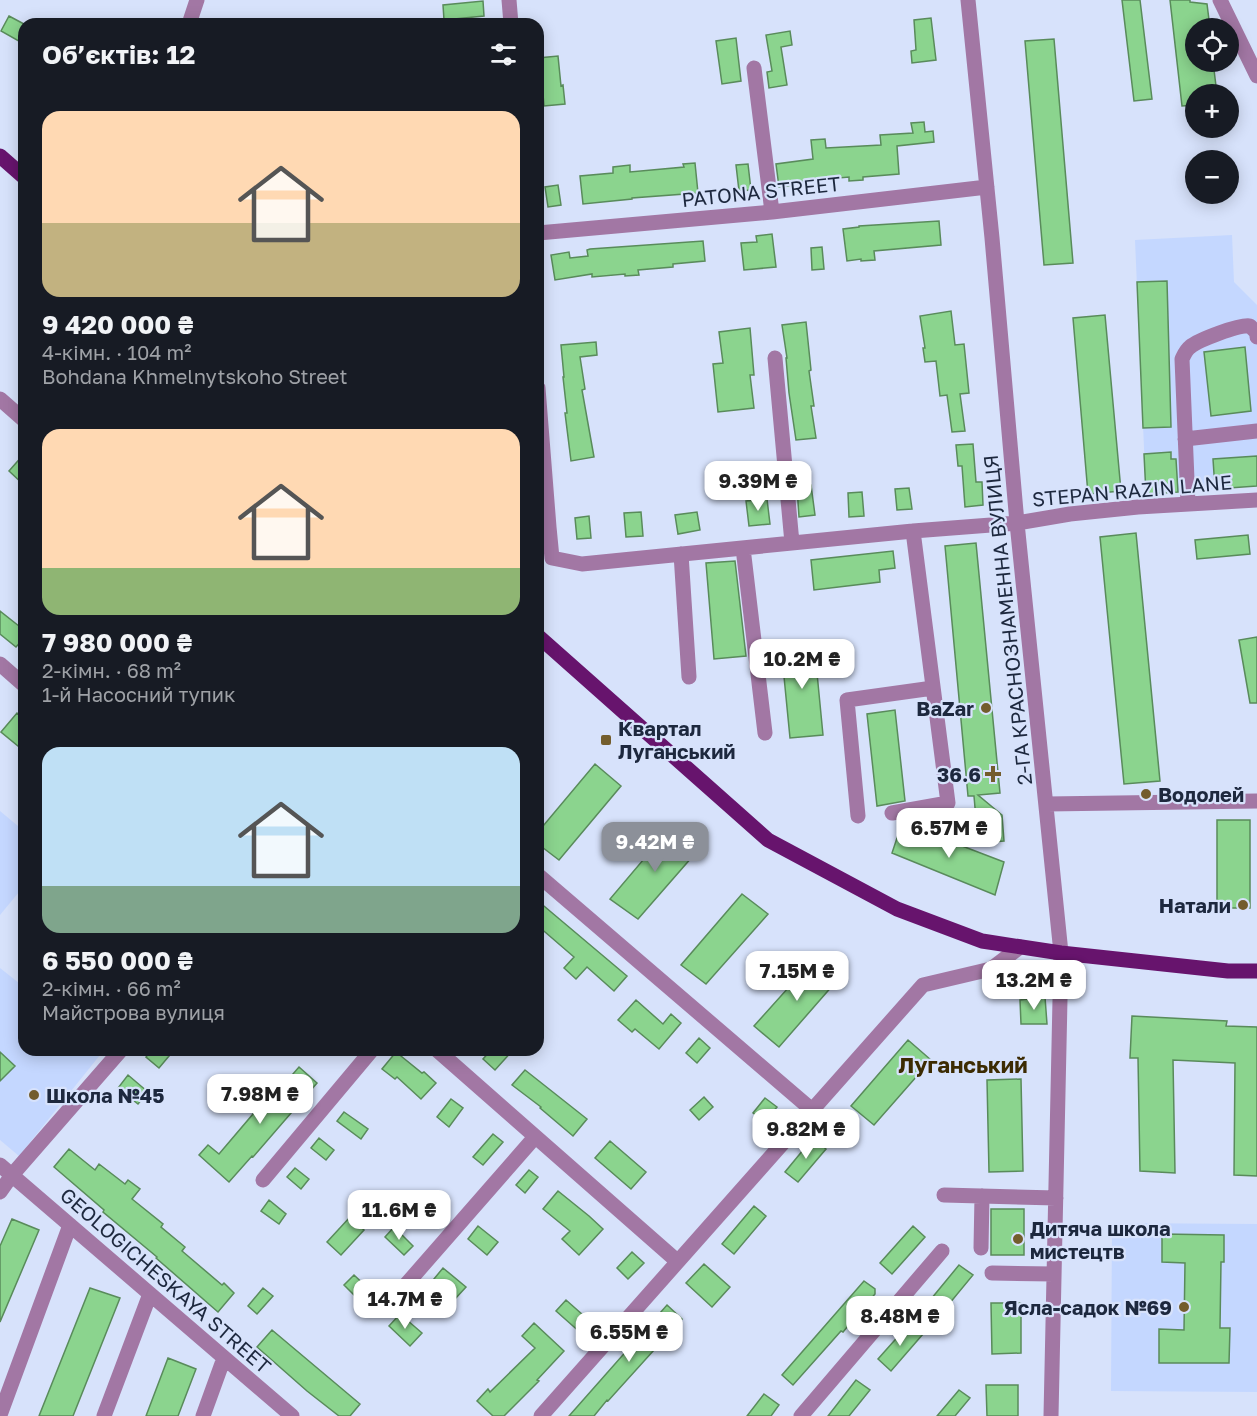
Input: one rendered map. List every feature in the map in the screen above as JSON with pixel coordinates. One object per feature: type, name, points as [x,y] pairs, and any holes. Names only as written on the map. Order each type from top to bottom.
[{"type":"main road","points":[[0,156],[18,172]]},
{"type":"main road","points":[[544,641],[768,840],[897,909],[982,941],[1061,953],[1228,971],[1257,971]]},
{"type":"street","points":[[191,18],[196,0]]},
{"type":"street","points":[[509,0],[510,18]]},
{"type":"street","name":"2-ГА КРАСНОЗНАМЕННА ВУЛИЦЯ","points":[[968,0],[1017,523],[1061,953],[1051,1416]]},
{"type":"street","points":[[1220,0],[1257,76]]},
{"type":"street","points":[[754,68],[772,212]]},
{"type":"street","name":"PATONA STREET","points":[[544,232],[772,212],[987,187]]},
{"type":"street","points":[[1188,504],[1182,359],[1189,347],[1198,341],[1240,326],[1250,326],[1257,333],[1257,337]]},
{"type":"street","points":[[775,358],[792,543]]},
{"type":"street","points":[[0,399],[18,415]]},
{"type":"street","points":[[1185,439],[1257,432]]},
{"type":"street","name":"STEPAN RAZIN LANE","points":[[544,461],[552,558],[582,564],[1017,523],[1102,510],[1257,500]]},
{"type":"street","points":[[892,813],[948,803],[913,531]]},
{"type":"street","points":[[743,548],[765,733]]},
{"type":"street","points":[[681,554],[689,677]]},
{"type":"street","points":[[0,664],[18,680]]},
{"type":"street","points":[[858,816],[847,700],[933,688]]},
{"type":"street","points":[[1047,804],[1257,801]]},
{"type":"street","points":[[544,879],[812,1110]]},
{"type":"street","points":[[541,1416],[923,985],[992,969],[1020,947]]},
{"type":"street","points":[[0,1192],[6,1170],[115,1056]]},
{"type":"street","points":[[263,1180],[367,1056]]},
{"type":"street","points":[[444,1056],[677,1261]]},
{"type":"street","points":[[396,1296],[535,1137]]},
{"type":"street","name":"GEOLOGICHESKAYA STREET","points":[[6,1170],[292,1416]]},
{"type":"street","points":[[944,1195],[1056,1198]]},
{"type":"street","points":[[981,1248],[982,1196]]},
{"type":"street","points":[[0,1415],[70,1225]]},
{"type":"street","points":[[801,1416],[942,1251]]},
{"type":"street","points":[[992,1273],[1054,1274]]},
{"type":"street","points":[[104,1416],[150,1294]]},
{"type":"street","points":[[204,1416],[224,1358]]},
{"type":"shaded area","points":[[1232,235],[1234,282],[1257,305],[1257,486],[1146,494],[1135,240]]},
{"type":"shaded area","points":[[0,811],[18,826],[18,893],[0,915]]},
{"type":"shaded area","name":"Школа №45","points":[[0,968],[18,982],[18,1056],[99,1056],[19,1156],[0,1140]]},
{"type":"shaded area","name":"Ясла-садок №69","points":[[1112,1223],[1257,1224],[1257,1392],[1111,1391]]},
{"type":"building","points":[[1122,0],[1140,0],[1152,99],[1134,101]]},
{"type":"building","points":[[1170,0],[1190,0],[1190,2],[1207,4],[1209,18],[1185,18],[1185,72],[1214,72],[1216,84],[1185,84],[1185,106],[1182,106]]},
{"type":"building","points":[[483,1],[484,16],[444,18],[443,5]]},
{"type":"building","points":[[9,16],[18,21],[18,41],[1,31]]},
{"type":"building","points":[[931,18],[936,60],[912,63],[911,51],[916,50],[914,20]]},
{"type":"building","points":[[790,31],[792,45],[781,47],[787,85],[769,88],[767,72],[772,71],[766,35]]},
{"type":"building","points":[[736,38],[741,81],[722,84],[716,41]]},
{"type":"building","points":[[1054,39],[1073,263],[1044,265],[1025,41]]},
{"type":"building","points":[[558,56],[565,104],[544,106],[544,57]]},
{"type":"building","points":[[924,122],[925,132],[933,131],[934,142],[897,146],[899,174],[863,177],[863,180],[849,181],[849,177],[794,182],[794,185],[779,187],[776,164],[813,159],[811,140],[825,139],[826,148],[881,145],[880,135],[913,133],[911,123]]},
{"type":"building","points":[[695,163],[698,193],[583,204],[580,176],[613,173],[613,167],[630,165],[630,172],[684,167],[683,164]]},
{"type":"building","points":[[748,164],[751,190],[739,191],[736,165]]},
{"type":"building","points":[[558,185],[561,205],[548,207],[545,187]]},
{"type":"building","points":[[939,221],[941,245],[874,251],[875,260],[847,261],[843,229]]},
{"type":"building","points":[[772,234],[776,267],[744,270],[741,243],[757,242],[756,236]]},
{"type":"building","points":[[703,241],[705,261],[638,270],[639,275],[592,277],[592,274],[555,280],[551,255],[569,252],[570,258],[588,256],[587,250],[590,249]]},
{"type":"building","points":[[822,247],[824,269],[812,270],[811,248]]},
{"type":"building","points":[[1167,281],[1171,427],[1143,428],[1137,282]]},
{"type":"building","points":[[951,311],[955,345],[964,344],[969,393],[960,394],[965,431],[952,432],[947,395],[940,396],[936,361],[925,362],[920,316]]},
{"type":"building","points":[[1105,315],[1121,491],[1088,494],[1073,318]]},
{"type":"building","points":[[806,322],[814,406],[811,406],[816,438],[796,440],[782,325]]},
{"type":"building","points":[[750,328],[754,375],[750,375],[754,408],[718,412],[713,364],[723,363],[719,332]]},
{"type":"building","points":[[596,342],[597,355],[580,357],[585,389],[582,390],[594,457],[571,461],[565,413],[567,413],[561,345]]},
{"type":"building","points":[[1245,347],[1251,411],[1211,416],[1204,352]]},
{"type":"building","points":[[973,444],[976,482],[982,482],[983,505],[965,507],[962,466],[958,466],[956,445]]},
{"type":"building","points":[[1171,452],[1171,459],[1176,459],[1178,492],[1146,494],[1144,454]]},
{"type":"building","points":[[1257,456],[1257,486],[1215,489],[1213,459]]},
{"type":"building","points":[[18,461],[18,479],[9,471]]},
{"type":"building","points":[[811,485],[815,515],[799,517],[797,487]]},
{"type":"building","points":[[909,488],[912,509],[897,510],[895,489]]},
{"type":"building","points":[[862,492],[864,516],[849,517],[848,493]]},
{"type":"building","points":[[767,499],[770,524],[749,526],[746,501]]},
{"type":"building","points":[[641,512],[643,536],[626,537],[624,513]]},
{"type":"building","points":[[697,512],[700,530],[678,534],[675,515]]},
{"type":"building","points":[[589,516],[591,538],[577,539],[575,518]]},
{"type":"building","points":[[1136,533],[1160,781],[1124,784],[1100,537]]},
{"type":"building","points":[[1248,535],[1250,554],[1197,559],[1195,540]]},
{"type":"building","points":[[976,543],[1000,793],[978,795],[1002,815],[1004,841],[978,843],[974,796],[968,796],[945,546]]},
{"type":"building","points":[[893,551],[895,568],[879,570],[880,582],[814,590],[811,560]]},
{"type":"building","points":[[735,561],[746,656],[714,659],[706,563]]},
{"type":"building","points":[[0,611],[18,625],[18,645],[16,647],[0,634]]},
{"type":"building","points":[[1257,637],[1257,703],[1250,703],[1239,640]]},
{"type":"building","points":[[814,642],[823,735],[790,738],[781,646]]},
{"type":"building","points":[[895,710],[905,801],[877,806],[867,714]]},
{"type":"building","points":[[17,713],[18,714],[18,746],[1,732]]},
{"type":"building","points":[[595,764],[621,786],[559,860],[544,849],[544,825]]},
{"type":"building","points":[[1217,820],[1250,820],[1250,908],[1217,908]]},
{"type":"building","points":[[902,823],[1004,862],[995,895],[892,853]]},
{"type":"building","points":[[671,827],[699,849],[638,919],[610,899]]},
{"type":"building","points":[[742,894],[768,914],[706,984],[681,965]]},
{"type":"building","points":[[544,906],[627,976],[614,991],[587,967],[576,979],[564,968],[574,957],[544,931]]},
{"type":"building","points":[[815,958],[840,977],[779,1047],[754,1026]]},
{"type":"building","points":[[1045,997],[1047,1024],[1021,1024],[1020,1000]]},
{"type":"building","points":[[636,1000],[663,1024],[671,1014],[681,1023],[659,1049],[635,1029],[632,1032],[618,1020]]},
{"type":"building","points":[[1132,1016],[1227,1021],[1226,1026],[1257,1027],[1257,1176],[1234,1175],[1235,1063],[1173,1060],[1175,1173],[1140,1171],[1138,1058],[1130,1058]]},
{"type":"building","points":[[699,1038],[710,1048],[697,1063],[686,1053]]},
{"type":"building","points":[[908,1040],[931,1060],[874,1125],[851,1106]]},
{"type":"building","points":[[0,1052],[15,1066],[0,1081]]},
{"type":"building","points":[[147,1056],[169,1056],[159,1068]]},
{"type":"building","points":[[393,1056],[401,1056],[436,1083],[421,1099],[397,1077],[395,1079],[382,1069]]},
{"type":"building","points":[[486,1056],[508,1056],[495,1070],[483,1059]]},
{"type":"building","points":[[299,1067],[317,1083],[229,1182],[199,1155],[208,1145],[219,1154],[259,1107],[250,1099],[261,1088],[272,1098]]},
{"type":"building","points":[[525,1070],[587,1119],[573,1136],[512,1085]]},
{"type":"building","points":[[128,1075],[148,1092],[138,1104],[118,1088]]},
{"type":"building","points":[[1021,1079],[1023,1171],[989,1172],[987,1080]]},
{"type":"building","points":[[704,1097],[713,1107],[699,1120],[690,1110]]},
{"type":"building","points":[[765,1098],[777,1107],[764,1122],[753,1113]]},
{"type":"building","points":[[451,1099],[463,1108],[449,1127],[437,1117]]},
{"type":"building","points":[[344,1112],[368,1129],[361,1139],[337,1121]]},
{"type":"building","points":[[493,1134],[503,1142],[483,1165],[473,1157]]},
{"type":"building","points":[[319,1138],[334,1150],[326,1160],[311,1148]]},
{"type":"building","points":[[813,1138],[826,1149],[798,1182],[785,1172]]},
{"type":"building","points":[[610,1141],[646,1172],[631,1189],[595,1158]]},
{"type":"building","points":[[69,1149],[95,1170],[99,1164],[125,1184],[128,1180],[140,1189],[132,1199],[163,1224],[161,1227],[185,1247],[182,1251],[234,1293],[218,1312],[54,1167]]},
{"type":"building","points":[[295,1168],[309,1179],[301,1189],[287,1177]]},
{"type":"building","points":[[529,1170],[538,1177],[525,1193],[516,1185]]},
{"type":"building","points":[[558,1191],[603,1229],[579,1255],[562,1239],[570,1231],[543,1209]]},
{"type":"building","points":[[269,1200],[286,1214],[279,1224],[261,1211]]},
{"type":"building","points":[[754,1206],[766,1216],[734,1254],[722,1244]]},
{"type":"building","points":[[991,1209],[1024,1209],[1024,1255],[991,1255]]},
{"type":"building","points":[[350,1217],[364,1230],[341,1255],[327,1242]]},
{"type":"building","points":[[12,1219],[39,1230],[0,1322],[0,1246]]},
{"type":"building","points":[[478,1226],[498,1242],[487,1255],[468,1239]]},
{"type":"building","points":[[913,1226],[925,1237],[892,1274],[880,1263]]},
{"type":"building","points":[[394,1227],[413,1246],[404,1255],[385,1237]]},
{"type":"building","points":[[1162,1234],[1224,1235],[1224,1262],[1221,1262],[1220,1328],[1230,1328],[1229,1363],[1159,1363],[1159,1329],[1184,1330],[1185,1263],[1162,1262]]},
{"type":"building","points":[[632,1252],[644,1263],[628,1279],[617,1268]]},
{"type":"building","points":[[704,1264],[730,1287],[712,1307],[686,1283]]},
{"type":"building","points":[[959,1265],[973,1275],[940,1315],[927,1304]]},
{"type":"building","points":[[443,1268],[466,1287],[455,1299],[450,1295],[436,1310],[420,1296]]},
{"type":"building","points":[[354,1275],[371,1291],[361,1302],[344,1285]]},
{"type":"building","points":[[864,1281],[875,1289],[875,1294],[793,1385],[782,1375]]},
{"type":"building","points":[[90,1288],[120,1298],[73,1416],[39,1416]]},
{"type":"building","points":[[263,1288],[273,1296],[257,1314],[248,1306]]},
{"type":"building","points":[[566,1300],[592,1323],[582,1334],[556,1311]]},
{"type":"building","points":[[991,1303],[1021,1303],[1021,1353],[992,1354]]},
{"type":"building","points":[[667,1305],[682,1319],[594,1416],[569,1416]]},
{"type":"building","points":[[400,1314],[422,1333],[410,1346],[389,1326]]},
{"type":"building","points":[[534,1323],[564,1351],[537,1380],[539,1381],[504,1416],[493,1416],[477,1401],[488,1389],[490,1392],[535,1348],[522,1336]]},
{"type":"building","points":[[910,1323],[923,1334],[891,1371],[878,1359]]},
{"type":"building","points":[[272,1330],[360,1404],[350,1416],[339,1416],[257,1347]]},
{"type":"building","points":[[168,1358],[196,1369],[178,1416],[146,1416]]},
{"type":"building","points":[[856,1380],[870,1390],[849,1416],[828,1416]]},
{"type":"building","points":[[986,1385],[1018,1385],[1018,1416],[987,1416]]},
{"type":"building","points":[[959,1390],[970,1398],[955,1416],[937,1416]]},
{"type":"building","points":[[764,1394],[779,1405],[771,1416],[747,1416]]},
{"type":"place","name":"BaZar","points":[[986,708]]},
{"type":"place","name":"Квартал Луганський","points":[[606,740]]},
{"type":"place","name":"36.6","points":[[993,774]]},
{"type":"place","name":"Водолей","points":[[1146,794]]},
{"type":"place","name":"Натали","points":[[1243,905]]},
{"type":"place","name":"Школа №45","points":[[34,1095]]},
{"type":"place","name":"Дитяча школа мистецтв","points":[[1018,1239]]},
{"type":"place","name":"Ясла-садок №69","points":[[1184,1307]]},
{"type":"district","name":"Луганський","points":[[963,1064]]}]
